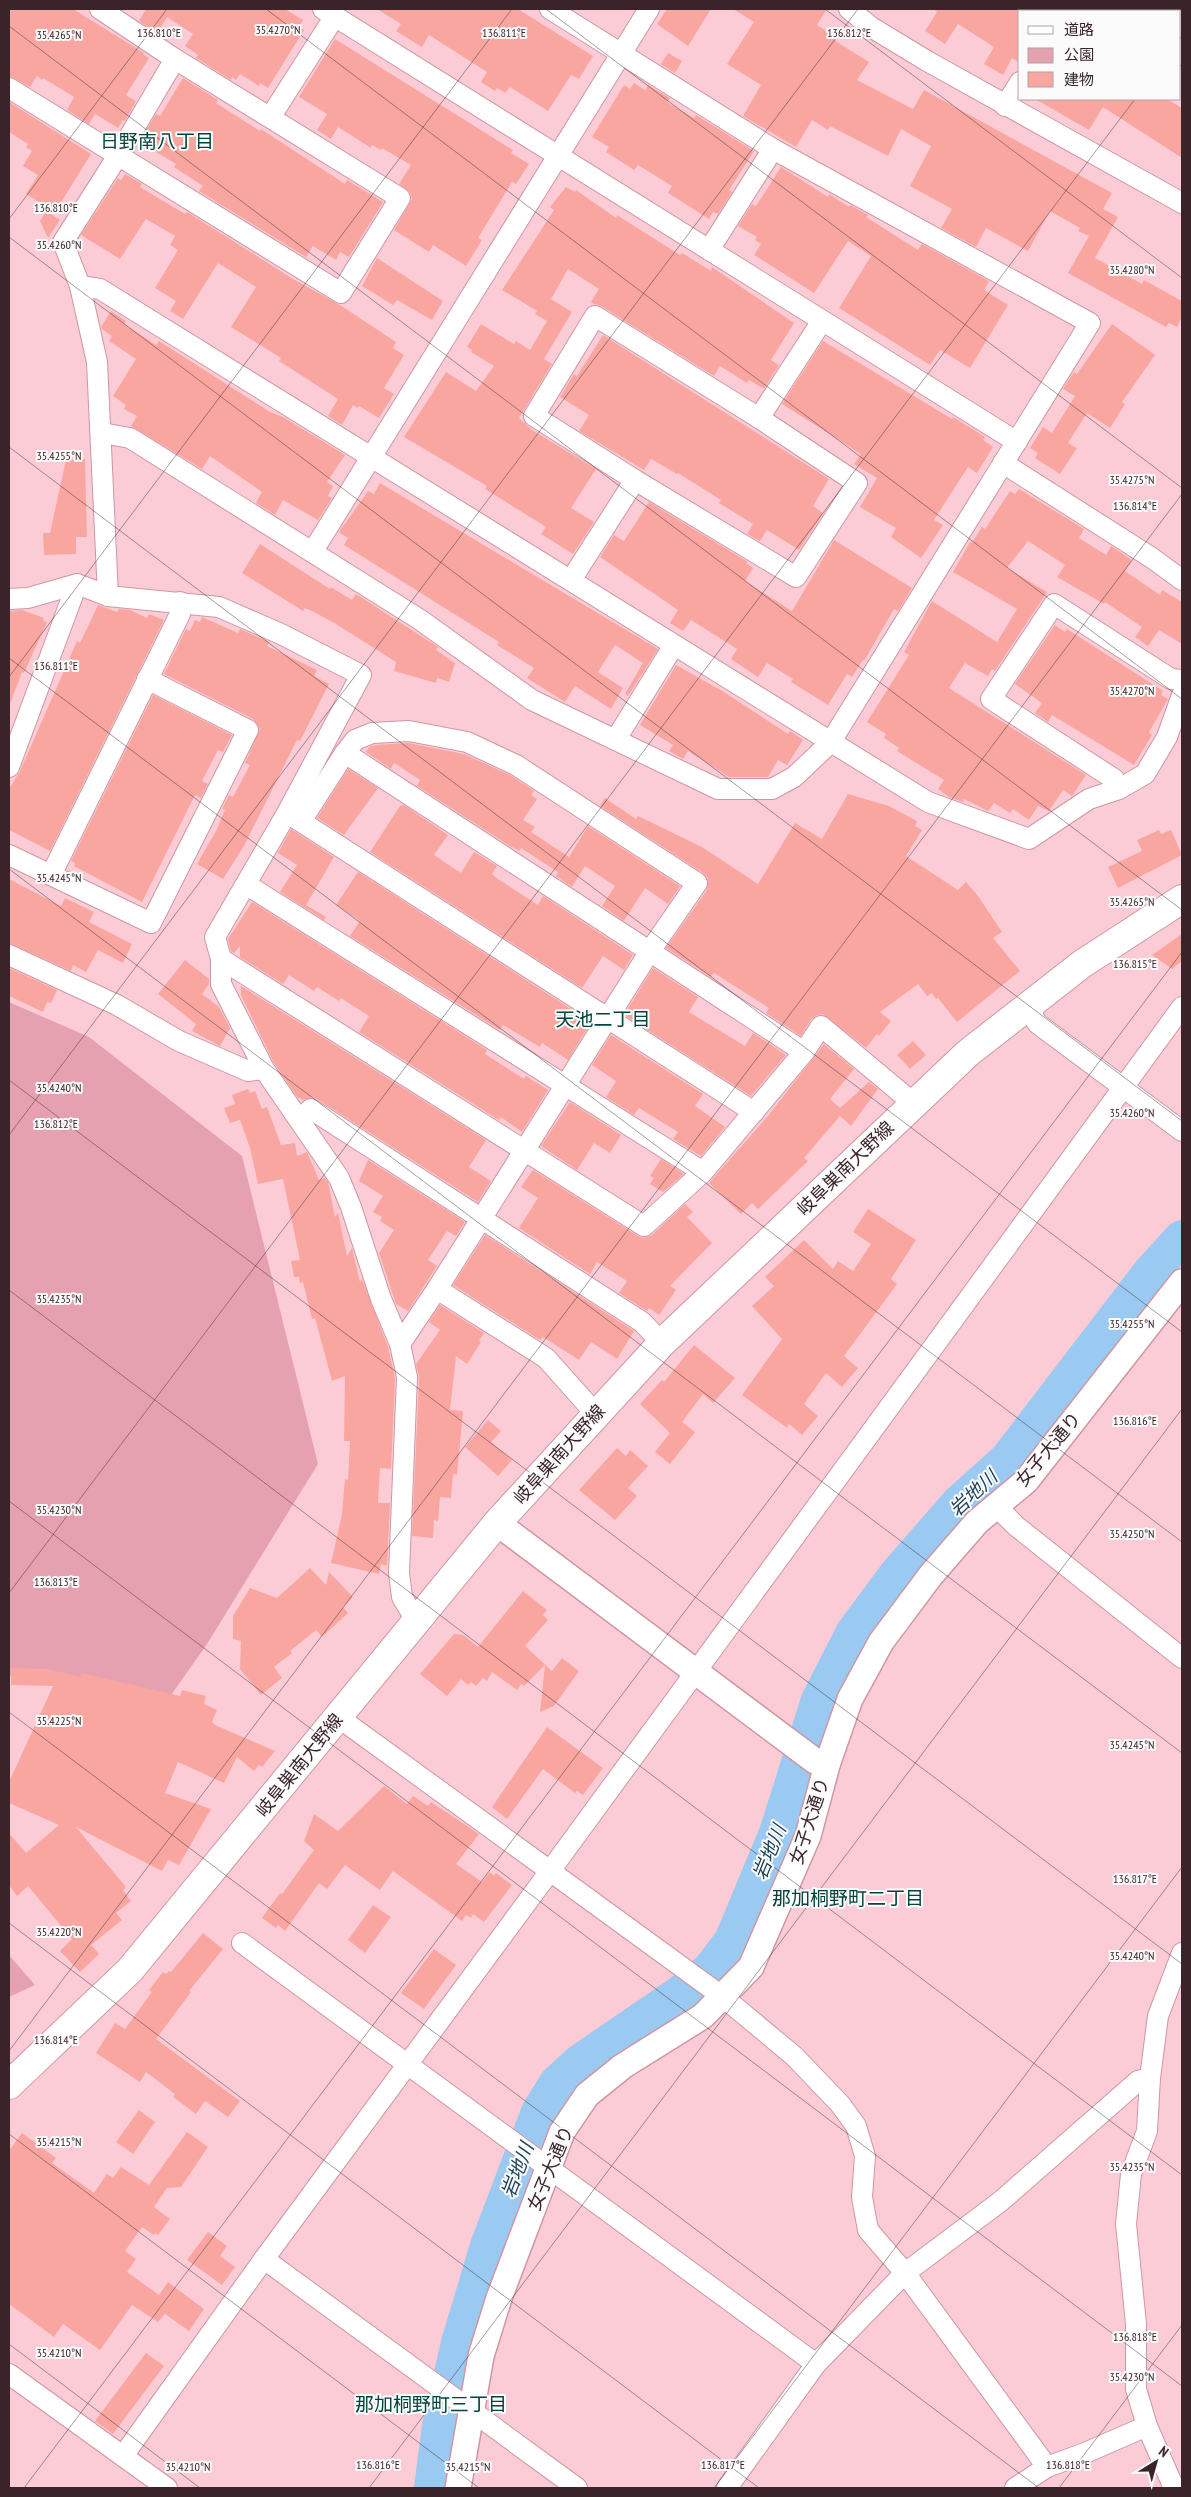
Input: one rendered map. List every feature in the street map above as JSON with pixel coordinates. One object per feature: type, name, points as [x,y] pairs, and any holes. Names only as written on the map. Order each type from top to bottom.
[{"type":"main road","name":"岐阜巣南大野線","points":[[9,2085],[130,1970],[418,1622],[497,1523],[595,1413],[662,1343],[913,1103],[1026,1006],[1082,964],[1182,899]]},
{"type":"street","points":[[9,88],[119,154],[341,293],[400,198],[271,116],[175,59],[100,9]]},
{"type":"street","points":[[102,433],[130,438],[313,551],[419,619],[532,700],[718,789],[772,789],[794,777],[830,743],[1090,323],[773,149],[550,9]]},
{"type":"street","points":[[313,551],[649,9]]},
{"type":"street","points":[[849,9],[871,26],[926,61],[1182,203]]},
{"type":"street","points":[[271,116],[329,12],[1017,442]]},
{"type":"street","points":[[108,596],[102,433],[97,362],[80,286],[63,242],[119,154],[175,59]]},
{"type":"street","points":[[1005,106],[1018,85]]},
{"type":"street","points":[[708,250],[773,149]]},
{"type":"street","points":[[80,286],[100,288],[830,743],[928,802],[1029,840],[1089,799],[1119,789],[1145,774],[1167,737],[1182,695]]},
{"type":"street","points":[[595,316],[759,418],[857,483],[796,577],[635,480],[534,416],[595,316]]},
{"type":"street","points":[[759,418],[822,320]]},
{"type":"street","points":[[1003,463],[1152,558],[1182,580]]},
{"type":"street","points":[[571,580],[635,480]]},
{"type":"street","points":[[9,767],[77,584]]},
{"type":"street","points":[[9,599],[28,598],[77,584],[108,596],[219,607],[281,634],[361,675],[294,817]]},
{"type":"street","points":[[51,875],[180,614],[180,602]]},
{"type":"street","points":[[1119,789],[1114,779],[991,699],[1054,604],[1170,679],[1182,680]]},
{"type":"street","points":[[616,739],[674,645]]},
{"type":"street","points":[[9,855],[151,923],[248,730],[147,679]]},
{"type":"street","points":[[400,1344],[482,1219],[650,951],[697,883],[516,765],[467,742],[410,731],[372,733],[355,740],[294,817],[247,885],[215,936],[221,959],[221,984],[264,1069],[339,1178],[351,1207],[381,1300],[400,1344],[407,1376],[399,1573],[402,1596],[418,1622]]},
{"type":"street","points":[[345,752],[804,1052]]},
{"type":"street","points":[[294,817],[754,1112]]},
{"type":"street","points":[[247,885],[703,1172]]},
{"type":"street","points":[[9,955],[117,1005],[196,1048],[248,1071],[264,1069]]},
{"type":"street","points":[[221,959],[644,1226],[703,1172],[804,1052],[821,1026],[913,1103]]},
{"type":"street","points":[[1026,1006],[1038,1024],[1182,1131]]},
{"type":"street","points":[[123,2456],[264,2259],[696,1673],[1182,1007]]},
{"type":"street","points":[[300,1119],[311,1110],[642,1322],[662,1343]]},
{"type":"street","name":"女子大通り","points":[[458,2488],[466,2407],[543,2164],[562,2132],[586,2095],[623,2066],[703,2016],[719,1993],[751,1967],[808,1836],[821,1763],[850,1699],[881,1642],[931,1575],[977,1522],[1026,1481],[1182,1282]]},
{"type":"street","points":[[437,1289],[546,1358],[595,1413]]},
{"type":"street","points":[[995,1505],[1016,1526],[1182,1658]]},
{"type":"street","points":[[497,1523],[696,1673],[821,1763]]},
{"type":"street","points":[[338,1717],[719,1993],[794,2056],[840,2104],[856,2126],[865,2156],[862,2197],[868,2230],[905,2273],[1047,2467]]},
{"type":"street","points":[[242,1943],[407,2066],[816,2364]]},
{"type":"street","points":[[1174,2488],[1147,2426],[1136,2389],[1136,2324],[1126,2224],[1131,2174],[1147,2131],[1150,2078],[1158,2016],[1182,1952]]},
{"type":"street","points":[[727,2488],[816,2364],[905,2273],[1001,2202],[1138,2081],[1150,2078]]},
{"type":"street","points":[[264,2259],[577,2488]]},
{"type":"street","points":[[9,2374],[167,2488]]},
{"type":"street","points":[[1014,2488],[1047,2467],[1147,2426]]},
{"type":"green space","points":[[9,1002],[89,1037],[242,1156],[318,1464],[207,1644],[169,1698],[23,1679],[9,1675]]},
{"type":"green space","points":[[9,1955],[35,1985],[9,1997]]},
{"type":"building","points":[[9,9],[73,9],[149,58],[126,95],[136,101],[125,121],[123,120],[118,128],[95,114],[89,124],[67,110],[74,97],[43,78],[42,80],[37,76],[30,87],[9,76]]},
{"type":"building","points":[[146,9],[285,9],[303,20],[299,27],[304,30],[268,88],[260,83],[259,86],[240,74],[236,80],[232,77],[231,80],[196,58],[198,55],[185,46],[193,34],[167,17],[157,33],[139,21]]},
{"type":"building","points":[[377,9],[518,9],[593,56],[579,79],[571,75],[548,111],[510,87],[505,93],[497,88],[495,91],[481,82],[487,72],[429,35],[422,47],[396,31],[401,24]]},
{"type":"building","points":[[667,9],[711,9],[688,46],[657,24]]},
{"type":"building","points":[[733,9],[827,9],[817,25],[832,34],[830,36],[840,44],[869,62],[857,80],[913,109],[924,90],[1112,193],[1103,209],[1118,217],[1095,258],[1142,284],[1144,280],[1182,301],[1182,317],[1177,327],[1169,323],[1166,327],[1068,273],[1089,236],[1078,231],[1080,228],[1050,211],[1028,251],[986,228],[976,247],[941,228],[952,209],[910,186],[931,146],[901,129],[888,156],[830,126],[828,130],[812,120],[796,147],[743,116],[761,85],[727,64],[754,22]]},
{"type":"building","points":[[933,9],[1020,9],[1018,10],[1018,62],[1012,58],[1003,75],[984,64],[994,47],[958,24],[945,44],[925,31],[937,12]]},
{"type":"building","points":[[335,39],[513,150],[511,153],[529,164],[516,184],[512,182],[478,238],[482,240],[466,266],[433,245],[429,252],[394,230],[412,199],[410,192],[399,184],[411,165],[382,148],[381,150],[372,145],[371,148],[338,127],[331,139],[317,130],[327,114],[299,97]]},
{"type":"building","points":[[668,53],[682,61],[675,73],[661,64]]},
{"type":"building","points":[[183,78],[218,100],[216,103],[260,131],[261,129],[345,184],[347,180],[383,202],[349,257],[340,252],[336,260],[313,246],[306,257],[199,191],[203,186],[174,167],[176,164],[151,149],[156,142],[144,134],[156,114],[160,116]]},
{"type":"building","points":[[634,83],[645,90],[648,85],[670,98],[667,102],[694,118],[696,115],[754,151],[729,190],[732,192],[718,214],[713,212],[709,219],[668,193],[672,186],[638,165],[634,170],[606,152],[609,147],[592,137],[624,85],[630,89]]},
{"type":"building","points":[[1037,100],[1169,100],[1182,108],[1182,158],[1103,107],[1089,130]]},
{"type":"building","points":[[9,102],[91,154],[55,212],[26,194],[38,175],[23,166],[32,151],[26,147],[28,144],[9,132]]},
{"type":"building","points":[[781,167],[828,197],[829,194],[849,207],[850,205],[868,215],[866,217],[918,250],[922,244],[989,281],[984,290],[1008,305],[970,368],[940,350],[930,365],[839,308],[871,256],[848,241],[814,293],[754,255],[761,244],[755,240],[757,237],[738,226],[752,204],[756,206]]},
{"type":"building","points":[[125,174],[142,184],[140,187],[185,214],[187,212],[293,279],[340,305],[396,342],[393,348],[404,355],[384,388],[394,394],[379,418],[359,406],[357,408],[353,405],[342,425],[328,416],[338,399],[279,361],[281,358],[231,327],[256,287],[218,263],[183,319],[170,311],[176,301],[155,288],[178,250],[170,245],[175,236],[146,219],[120,259],[81,235],[118,178],[121,180]]},
{"type":"building","points":[[566,187],[575,192],[576,190],[616,218],[617,215],[680,255],[682,253],[711,271],[712,267],[794,323],[771,360],[779,365],[764,389],[749,380],[747,383],[720,366],[714,376],[601,306],[594,304],[591,302],[599,289],[568,269],[551,299],[572,312],[544,359],[552,364],[519,418],[532,430],[596,469],[571,508],[594,522],[573,554],[541,534],[546,527],[485,489],[487,486],[404,437],[446,372],[476,391],[494,366],[471,352],[472,350],[467,347],[481,324],[514,344],[516,341],[530,350],[547,321],[535,314],[537,311],[502,290],[554,210],[550,207]]},
{"type":"building","points":[[46,211],[60,220],[48,238],[40,221]]},
{"type":"building","points":[[377,258],[443,301],[432,320],[397,300],[393,305],[362,286]]},
{"type":"building","points":[[111,311],[126,321],[124,324],[156,345],[159,341],[270,412],[283,417],[345,455],[327,482],[333,486],[328,496],[332,498],[318,520],[283,500],[275,515],[256,503],[262,492],[210,456],[202,469],[131,426],[137,416],[124,409],[126,405],[113,396],[136,359],[109,341],[112,336],[102,329],[101,327]]},
{"type":"building","points":[[1112,324],[1155,355],[1122,402],[1125,404],[1110,428],[1087,413],[1068,443],[1077,448],[1060,474],[1035,458],[1038,453],[1030,448],[1043,427],[1052,433],[1075,396],[1063,389],[1074,372],[1077,374]]},
{"type":"building","points":[[603,335],[829,479],[813,506],[823,513],[799,550],[767,530],[760,541],[747,534],[753,524],[719,503],[721,500],[678,473],[651,459],[644,470],[579,431],[589,415],[560,397],[574,374],[577,376]]},
{"type":"building","points":[[823,341],[952,419],[953,417],[985,437],[983,440],[993,447],[977,473],[968,467],[934,520],[943,525],[921,558],[891,537],[896,528],[860,507],[877,478],[854,464],[861,454],[782,404]]},
{"type":"building","points":[[85,459],[87,537],[76,537],[76,554],[44,555],[43,533],[50,533],[66,460]]},
{"type":"building","points":[[380,483],[658,649],[628,696],[625,694],[643,663],[615,645],[598,672],[623,688],[611,709],[575,686],[565,702],[527,678],[534,668],[497,645],[499,642],[344,545],[348,538],[339,532],[368,491],[374,494]]},
{"type":"building","points":[[1019,489],[1084,529],[1079,538],[1106,555],[1111,546],[1132,560],[1125,571],[1160,595],[1162,590],[1182,602],[1182,644],[1159,630],[1148,646],[1135,637],[1142,627],[1105,602],[1104,604],[1057,577],[1065,565],[1028,541],[1007,568],[1047,592],[995,671],[992,669],[988,676],[965,663],[949,688],[1086,775],[1072,796],[1063,790],[1049,811],[1038,806],[1029,820],[1013,809],[1010,813],[994,803],[988,811],[964,799],[963,802],[949,797],[938,789],[944,780],[897,751],[899,748],[884,738],[886,734],[867,722],[909,655],[904,652],[932,601],[997,642],[1017,609],[953,572],[970,542],[972,543],[982,527],[985,529],[1010,491],[1015,494]]},
{"type":"building","points":[[649,502],[748,562],[746,563],[753,568],[745,581],[792,611],[834,540],[912,588],[898,611],[894,609],[864,661],[852,677],[847,674],[828,705],[791,682],[793,679],[767,663],[758,677],[731,659],[737,649],[691,620],[683,631],[670,623],[678,610],[600,557],[614,535],[624,541]]},
{"type":"building","points":[[260,544],[330,589],[331,587],[352,600],[356,594],[438,647],[436,650],[455,663],[449,682],[437,678],[436,683],[394,671],[396,662],[336,624],[305,608],[303,611],[242,573]]},
{"type":"building","points":[[98,605],[117,612],[119,609],[130,610],[147,618],[149,614],[164,620],[50,851],[9,830],[9,789],[20,771],[77,641],[80,643]]},
{"type":"building","points":[[22,610],[44,618],[43,621],[47,622],[24,673],[22,672],[10,704],[9,611]]},
{"type":"building","points":[[202,617],[238,633],[240,629],[269,642],[267,646],[317,670],[314,676],[329,684],[300,741],[297,740],[244,846],[223,879],[197,864],[216,831],[225,810],[222,809],[229,795],[233,797],[250,765],[245,763],[260,729],[253,719],[164,674],[186,629],[190,631],[195,620],[200,622]]},
{"type":"building","points":[[1055,625],[1065,632],[1067,629],[1163,691],[1161,695],[1168,699],[1149,732],[1152,735],[1134,765],[1052,715],[1048,722],[1035,713],[1042,703],[1015,684]]},
{"type":"building","points":[[676,665],[724,692],[788,734],[790,731],[803,740],[787,765],[778,760],[768,777],[729,777],[688,751],[683,759],[669,751],[673,745],[640,725]]},
{"type":"building","points":[[153,695],[232,735],[223,752],[218,750],[202,781],[208,784],[201,798],[195,795],[142,902],[74,866],[75,863],[71,861]]},
{"type":"building","points":[[408,743],[464,754],[510,775],[534,791],[531,795],[537,799],[523,820],[535,827],[531,832],[569,857],[588,826],[680,886],[668,904],[645,888],[624,921],[602,906],[615,886],[585,866],[572,887],[556,876],[558,872],[521,848],[520,851],[510,846],[417,786],[420,780],[394,763],[391,769],[366,752],[369,747],[375,745]]},
{"type":"building","points":[[348,769],[378,788],[344,835],[317,818]]},
{"type":"building","points":[[848,794],[889,806],[917,821],[915,826],[922,830],[906,856],[958,890],[966,882],[978,896],[1002,932],[993,938],[1020,971],[957,1022],[938,998],[936,999],[932,993],[927,996],[918,984],[880,1012],[891,1021],[866,1048],[823,1014],[811,1019],[801,1036],[766,1013],[769,1008],[714,973],[711,977],[666,948],[707,890],[708,878],[600,806],[605,798],[636,819],[638,816],[702,847],[758,884],[795,823],[822,839]]},
{"type":"building","points":[[404,805],[448,835],[434,855],[461,873],[474,852],[497,866],[492,874],[498,879],[538,905],[543,896],[633,955],[624,970],[603,956],[582,988],[370,852],[400,806]]},
{"type":"building","points":[[291,829],[334,857],[306,905],[326,917],[324,920],[280,892],[297,865],[278,853]]},
{"type":"building","points":[[1159,830],[1161,834],[1171,830],[1182,855],[1118,888],[1108,867],[1142,851],[1137,840]]},
{"type":"building","points":[[358,872],[591,1022],[568,1060],[542,1043],[540,1047],[503,1025],[500,1030],[350,936],[360,921],[336,905]]},
{"type":"building","points":[[9,879],[61,906],[65,898],[94,912],[89,922],[132,944],[123,963],[98,950],[86,972],[73,965],[71,971],[9,943]]},
{"type":"building","points":[[252,902],[487,1050],[485,1054],[524,1079],[526,1076],[548,1090],[522,1132],[501,1117],[499,1120],[359,1032],[369,1016],[341,998],[339,1001],[317,987],[314,991],[289,975],[283,984],[240,957],[240,946],[234,953],[231,951],[228,939]]},
{"type":"building","points":[[1182,934],[1182,961],[1172,969],[1152,955]]},
{"type":"building","points":[[185,960],[209,979],[209,984],[202,994],[219,1007],[230,1028],[220,1046],[192,1031],[196,1024],[158,994]]},
{"type":"building","points":[[9,968],[57,990],[51,1003],[47,1002],[43,1012],[9,996]]},
{"type":"building","points":[[653,968],[698,997],[689,1012],[745,1046],[753,1033],[786,1055],[751,1096],[624,1015]]},
{"type":"building","points":[[241,986],[486,1140],[469,1167],[491,1181],[478,1202],[317,1099],[312,1097],[303,1100],[297,1097],[274,1063],[241,995]]},
{"type":"building","points":[[611,1035],[703,1094],[695,1106],[725,1127],[701,1156],[673,1139],[678,1132],[639,1108],[634,1115],[606,1097],[616,1081],[592,1065]]},
{"type":"building","points":[[913,1041],[926,1055],[910,1069],[897,1055]]},
{"type":"building","points":[[824,1044],[854,1069],[830,1099],[840,1108],[869,1082],[878,1089],[851,1126],[840,1116],[804,1158],[808,1161],[758,1209],[752,1203],[741,1214],[709,1183],[768,1116]]},
{"type":"building","points":[[248,1089],[250,1093],[255,1091],[262,1109],[267,1107],[281,1145],[295,1143],[297,1156],[307,1152],[319,1180],[325,1178],[328,1182],[335,1217],[338,1213],[347,1256],[352,1248],[360,1282],[362,1279],[388,1347],[395,1378],[391,1469],[380,1468],[378,1503],[390,1503],[387,1566],[381,1564],[379,1574],[331,1563],[342,1514],[345,1479],[348,1480],[350,1441],[344,1441],[345,1376],[332,1381],[315,1318],[312,1319],[303,1282],[300,1283],[299,1277],[294,1277],[291,1261],[300,1260],[283,1179],[258,1184],[250,1148],[240,1120],[230,1123],[224,1108],[235,1104],[232,1095]]},
{"type":"building","points":[[570,1102],[621,1135],[610,1153],[594,1143],[577,1170],[541,1146]]},
{"type":"building","points":[[661,1159],[684,1174],[663,1192],[650,1184],[654,1178],[650,1176]]},
{"type":"building","points":[[368,1160],[465,1222],[456,1236],[447,1231],[428,1260],[437,1266],[408,1311],[396,1304],[379,1253],[394,1230],[380,1221],[382,1217],[373,1212],[383,1196],[359,1181]]},
{"type":"building","points":[[533,1170],[644,1238],[652,1235],[685,1204],[693,1212],[687,1217],[712,1243],[670,1286],[676,1290],[659,1315],[649,1308],[647,1311],[619,1293],[627,1281],[597,1262],[590,1274],[519,1228],[538,1198],[521,1187]]},
{"type":"building","points":[[868,1209],[916,1240],[891,1279],[897,1284],[844,1356],[858,1368],[842,1387],[826,1373],[804,1404],[818,1416],[802,1435],[789,1424],[787,1428],[742,1395],[782,1339],[752,1306],[774,1286],[765,1277],[804,1240],[833,1269],[838,1261],[853,1271],[871,1244],[853,1232]]},
{"type":"building","points":[[485,1235],[634,1331],[617,1359],[591,1342],[579,1360],[543,1337],[540,1340],[453,1285]]},
{"type":"building","points":[[440,1305],[484,1333],[479,1341],[481,1342],[467,1364],[456,1356],[450,1410],[463,1411],[457,1475],[453,1474],[451,1498],[440,1497],[438,1521],[434,1520],[433,1538],[412,1536],[419,1377],[416,1364],[440,1330],[429,1322]]},
{"type":"building","points":[[694,1345],[735,1378],[713,1403],[703,1394],[682,1422],[695,1432],[670,1464],[655,1452],[670,1433],[640,1404],[662,1380],[664,1382]]},
{"type":"building","points":[[488,1420],[501,1431],[491,1442],[512,1460],[498,1476],[465,1447]]},
{"type":"building","points":[[617,1448],[626,1456],[630,1450],[648,1466],[628,1488],[637,1496],[615,1520],[579,1490]]},
{"type":"building","points":[[310,1568],[326,1585],[329,1572],[353,1597],[343,1607],[348,1613],[322,1637],[316,1630],[290,1651],[292,1653],[274,1667],[282,1678],[261,1695],[240,1669],[241,1641],[233,1639],[233,1616],[250,1588],[277,1598]]},
{"type":"building","points":[[523,1591],[547,1610],[543,1615],[548,1620],[525,1646],[552,1671],[562,1658],[579,1671],[554,1706],[540,1712],[545,1665],[524,1686],[521,1684],[517,1690],[492,1672],[487,1681],[483,1678],[476,1686],[471,1682],[468,1685],[461,1679],[447,1696],[420,1674],[454,1634],[463,1635],[478,1647]]},
{"type":"building","points":[[11,1668],[47,1669],[81,1677],[81,1673],[180,1696],[182,1690],[206,1696],[204,1704],[217,1710],[212,1722],[215,1725],[275,1751],[262,1767],[259,1765],[254,1771],[237,1757],[224,1783],[178,1762],[165,1793],[211,1809],[179,1865],[168,1860],[162,1871],[76,1827],[126,1887],[123,1890],[131,1901],[116,1913],[122,1920],[91,1945],[99,1954],[80,1972],[60,1951],[72,1939],[28,1886],[17,1896],[9,1885],[9,1833],[26,1853],[59,1825],[9,1803],[9,1782],[53,1686],[11,1685]]},
{"type":"building","points":[[547,1727],[603,1768],[583,1795],[577,1791],[575,1793],[543,1769],[507,1819],[492,1807]]},
{"type":"building","points":[[384,1786],[407,1804],[413,1796],[428,1806],[431,1802],[479,1834],[456,1864],[482,1882],[490,1872],[494,1876],[496,1873],[512,1885],[484,1922],[473,1914],[471,1918],[466,1915],[462,1921],[393,1871],[380,1890],[345,1865],[327,1889],[319,1883],[285,1931],[278,1925],[276,1928],[262,1918],[314,1850],[304,1841],[314,1814],[338,1831]]},
{"type":"building","points":[[373,1905],[391,1917],[365,1953],[348,1940]]},
{"type":"building","points":[[203,1933],[223,1949],[189,1991],[191,1992],[156,2039],[240,2101],[228,2117],[205,2101],[196,2114],[173,2097],[175,2094],[146,2072],[140,2082],[96,2053],[115,2023],[125,2029],[152,1992],[149,1990],[163,1972],[166,1974],[169,1971],[171,1972]]},
{"type":"building","points":[[434,1949],[456,1965],[424,2009],[401,1993]]},
{"type":"building","points":[[139,2110],[155,2122],[133,2154],[116,2142]]},
{"type":"building","points":[[187,2132],[208,2147],[181,2187],[167,2188],[154,2207],[170,2219],[158,2235],[155,2233],[154,2235],[142,2227],[125,2251],[136,2259],[127,2272],[159,2295],[168,2282],[204,2309],[189,2331],[165,2314],[158,2322],[132,2305],[100,2350],[63,2324],[54,2337],[9,2304],[9,2151],[22,2133],[56,2158],[52,2163],[94,2193],[107,2174],[113,2178],[121,2167],[149,2185]]},
{"type":"building","points":[[208,2232],[227,2246],[220,2256],[235,2267],[222,2285],[187,2260]]},
{"type":"building","points":[[146,2353],[164,2366],[113,2434],[95,2421]]},
{"type":"waterway","name":"岩地川","points":[[432,2488],[440,2426],[459,2343],[488,2246],[539,2112],[557,2083],[580,2062],[682,1992],[710,1970],[732,1941],[777,1833],[819,1700],[854,1632],[897,1574],[958,1504],[1007,1460],[1150,1273],[1182,1238]]},
{"type":"district","name":"日野南八丁目","points":[[157,141]]},
{"type":"district","name":"天池二丁目","points":[[603,1019]]},
{"type":"district","name":"那加桐野町二丁目","points":[[848,1898]]},
{"type":"district","name":"那加桐野町三丁目","points":[[431,2404]]}]
